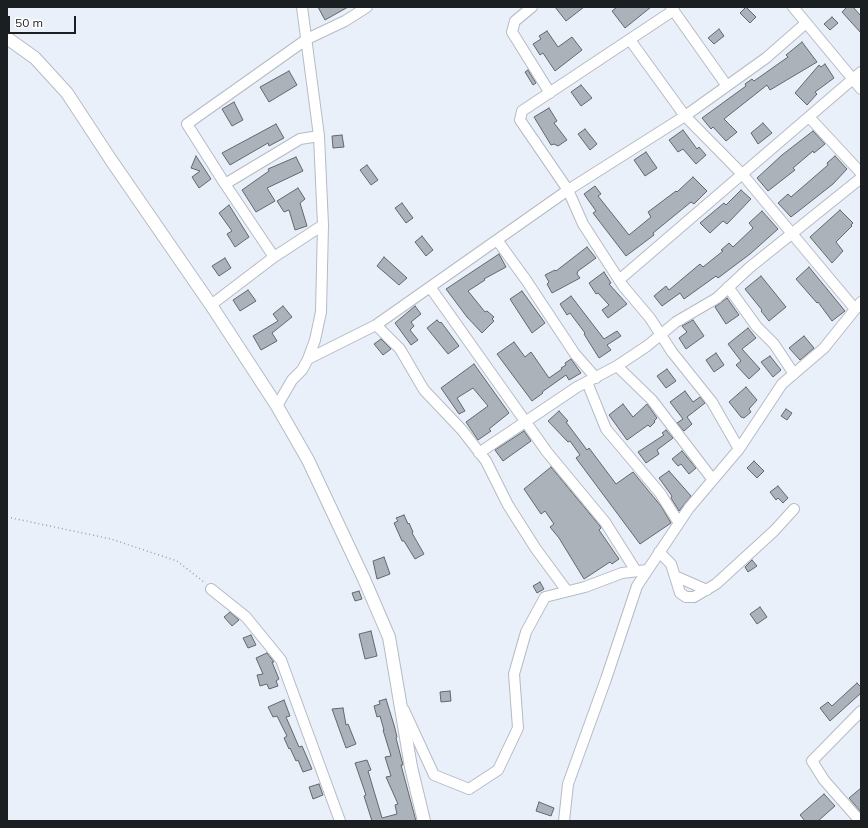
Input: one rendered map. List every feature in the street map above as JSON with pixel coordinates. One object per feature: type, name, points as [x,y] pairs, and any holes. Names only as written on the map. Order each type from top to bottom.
[{"type":"main road","points":[[7,38],[35,58],[67,93],[110,160],[211,305],[277,406],[308,460],[390,637],[411,767],[424,821]]},
{"type":"street","points":[[277,406],[292,380],[302,370],[308,358],[315,340],[321,312],[323,225],[319,136],[302,7]]},
{"type":"street","points":[[274,257],[225,184],[188,124],[307,39],[345,21],[367,7]]},
{"type":"street","points":[[532,7],[515,21],[512,32],[550,93]]},
{"type":"street","points":[[727,86],[673,9],[630,40],[522,111],[520,120],[568,190],[583,224],[619,280],[650,318],[660,335],[712,402],[739,449]]},
{"type":"street","points":[[798,9],[806,23],[857,76],[861,88]]},
{"type":"street","points":[[308,358],[376,325],[568,190],[685,116],[766,58],[806,23]]},
{"type":"street","points":[[564,821],[568,784],[606,679],[637,586],[679,523],[739,449],[782,384],[824,348],[858,305],[792,234],[743,175],[685,116],[630,40]]},
{"type":"street","points":[[619,280],[857,76]]},
{"type":"street","points":[[809,118],[861,173]]},
{"type":"street","points":[[225,184],[300,139],[319,136]]},
{"type":"street","points":[[480,453],[577,387],[617,366],[647,346],[676,322],[716,298],[861,178]]},
{"type":"street","points":[[211,305],[274,257],[323,225]]},
{"type":"street","points":[[497,240],[526,280],[592,380],[606,429],[660,493],[679,523]]},
{"type":"street","points":[[430,287],[527,421],[547,452],[604,522],[636,572]]},
{"type":"street","points":[[728,287],[757,327],[774,344],[794,374]]},
{"type":"street","points":[[376,325],[400,349],[424,390],[462,430],[486,461],[508,505],[536,549],[567,591]]},
{"type":"street","points":[[617,366],[652,400],[713,480]]},
{"type":"street","points":[[659,552],[671,564],[678,590],[686,596],[694,597],[707,590],[774,531],[794,508]]},
{"type":"street","points":[[400,703],[434,775],[469,789],[498,770],[518,728],[514,674],[526,632],[544,597],[622,573],[648,570]]},
{"type":"street","points":[[675,576],[707,590]]},
{"type":"street","points":[[211,588],[246,617],[281,660],[340,821]]},
{"type":"street","points":[[860,821],[824,780],[812,761],[861,711]]},
{"type":"path","points":[[7,517],[111,539],[177,561],[211,588]]},
{"type":"building","points":[[318,7],[348,7],[325,20]]},
{"type":"building","points":[[555,7],[584,7],[566,21]]},
{"type":"building","points":[[617,7],[651,7],[625,28],[612,11]]},
{"type":"building","points":[[746,7],[756,17],[750,23],[740,13]]},
{"type":"building","points":[[847,7],[853,7],[861,16],[861,33],[842,12]]},
{"type":"building","points":[[832,17],[838,23],[830,30],[824,24]]},
{"type":"building","points":[[719,29],[724,36],[714,44],[708,38]]},
{"type":"building","points":[[547,31],[558,47],[572,37],[582,50],[555,71],[543,53],[540,55],[533,44],[541,39],[539,36]]},
{"type":"building","points":[[802,42],[817,62],[770,90],[767,85],[724,119],[737,132],[726,141],[713,127],[711,129],[702,118],[746,86],[745,84],[752,79],[754,81],[788,57],[786,55]]},
{"type":"building","points":[[825,64],[834,78],[815,92],[817,94],[807,105],[795,93],[819,65],[821,67]]},
{"type":"building","points":[[528,70],[536,83],[533,85],[525,72]]},
{"type":"building","points":[[289,71],[297,85],[269,102],[260,87]]},
{"type":"building","points":[[581,85],[592,98],[581,106],[571,92]]},
{"type":"building","points":[[234,102],[243,120],[232,126],[222,109]]},
{"type":"building","points":[[549,108],[557,121],[554,123],[567,140],[558,146],[554,144],[551,145],[534,117]]},
{"type":"building","points":[[763,123],[772,133],[758,144],[751,133]]},
{"type":"building","points":[[276,124],[284,138],[269,146],[268,143],[230,165],[222,153]]},
{"type":"building","points":[[585,129],[597,144],[590,150],[578,134]]},
{"type":"building","points":[[683,130],[697,149],[699,147],[706,155],[696,164],[683,149],[678,152],[669,140]]},
{"type":"building","points":[[813,131],[825,144],[814,153],[813,151],[793,168],[795,170],[768,191],[757,178],[782,155]]},
{"type":"building","points":[[342,135],[344,147],[333,148],[332,136]]},
{"type":"building","points":[[646,152],[657,168],[645,176],[634,160]]},
{"type":"building","points":[[196,156],[211,179],[199,188],[192,177],[200,171],[191,168]]},
{"type":"building","points":[[835,156],[847,169],[833,184],[791,217],[778,203],[788,194],[791,197],[828,165],[827,163]]},
{"type":"building","points":[[296,157],[303,171],[267,188],[275,201],[256,212],[242,190],[269,171],[268,169]]},
{"type":"building","points":[[367,165],[378,180],[371,185],[360,170]]},
{"type":"building","points":[[693,177],[707,191],[694,204],[691,202],[653,233],[654,235],[626,256],[593,213],[596,211],[584,194],[595,186],[601,194],[598,196],[629,235],[651,217],[648,212],[676,191],[677,192]]},
{"type":"building","points":[[298,188],[305,199],[300,203],[307,226],[295,230],[289,210],[284,212],[277,201]]},
{"type":"building","points":[[741,190],[751,199],[727,224],[723,221],[710,233],[700,223],[724,203],[726,205]]},
{"type":"building","points":[[402,203],[413,218],[406,223],[395,208]]},
{"type":"building","points":[[229,205],[249,237],[235,247],[227,234],[232,231],[219,213]]},
{"type":"building","points":[[840,210],[853,223],[851,225],[852,226],[836,242],[843,251],[832,263],[810,237]]},
{"type":"building","points":[[762,211],[778,229],[750,254],[718,278],[716,276],[684,299],[680,293],[662,306],[654,296],[666,286],[669,290],[700,264],[703,267],[723,251],[721,250],[729,243],[733,247],[753,228],[749,223]]},
{"type":"building","points":[[422,236],[433,250],[426,256],[415,242]]},
{"type":"building","points":[[587,247],[596,258],[578,271],[577,274],[580,278],[552,293],[547,284],[549,282],[545,275],[555,270],[556,271]]},
{"type":"building","points":[[499,254],[506,267],[484,279],[485,280],[468,291],[485,312],[487,311],[494,317],[492,319],[494,321],[482,333],[467,317],[446,289]]},
{"type":"building","points":[[384,257],[407,278],[399,285],[377,266]]},
{"type":"building","points":[[225,258],[231,268],[219,276],[212,266]]},
{"type":"building","points":[[809,267],[845,311],[832,321],[818,302],[817,303],[796,279]]},
{"type":"building","points":[[604,272],[611,283],[609,284],[627,304],[608,318],[602,310],[609,305],[598,293],[596,294],[589,283]]},
{"type":"building","points":[[761,276],[786,307],[769,321],[745,289]]},
{"type":"building","points":[[248,290],[256,301],[240,311],[233,300]]},
{"type":"building","points":[[522,291],[545,323],[532,333],[510,299]]},
{"type":"building","points":[[571,296],[604,339],[617,331],[621,336],[607,345],[611,350],[599,358],[584,334],[585,333],[570,313],[567,315],[560,304]]},
{"type":"building","points":[[727,298],[739,315],[726,324],[715,307]]},
{"type":"building","points":[[283,306],[292,317],[272,333],[277,341],[261,350],[253,336],[278,321],[273,314]]},
{"type":"building","points":[[415,306],[421,314],[411,322],[414,326],[410,330],[418,340],[411,345],[395,323]]},
{"type":"building","points":[[437,320],[440,323],[441,322],[459,346],[448,354],[427,328]]},
{"type":"building","points":[[693,320],[704,336],[686,349],[679,338],[687,332],[682,326]]},
{"type":"building","points":[[748,328],[756,338],[742,349],[760,369],[749,379],[736,365],[741,361],[728,344]]},
{"type":"building","points":[[804,336],[814,348],[800,360],[789,348]]},
{"type":"building","points":[[381,339],[391,349],[383,355],[374,344]]},
{"type":"building","points":[[514,342],[525,357],[531,352],[549,378],[562,369],[561,368],[566,365],[565,363],[571,359],[581,373],[569,380],[566,375],[532,401],[497,354]]},
{"type":"building","points":[[716,353],[724,365],[714,372],[706,360]]},
{"type":"building","points":[[770,356],[781,370],[773,377],[761,362]]},
{"type":"building","points":[[474,364],[509,413],[489,429],[491,431],[478,440],[466,422],[488,406],[473,388],[457,398],[465,411],[459,414],[441,388]]},
{"type":"building","points":[[667,369],[676,381],[666,388],[657,376]]},
{"type":"building","points":[[746,387],[757,400],[749,409],[751,412],[744,418],[741,417],[729,402]]},
{"type":"building","points":[[685,391],[693,402],[700,397],[705,403],[687,417],[692,424],[684,431],[677,423],[683,419],[670,402]]},
{"type":"building","points":[[623,404],[633,417],[647,404],[657,418],[650,427],[648,425],[627,440],[609,415]]},
{"type":"building","points":[[786,409],[792,413],[787,420],[781,416]]},
{"type":"building","points":[[559,411],[568,421],[566,422],[587,450],[589,448],[616,484],[633,472],[661,506],[671,523],[640,544],[576,458],[580,455],[570,441],[568,442],[548,421]]},
{"type":"building","points":[[666,430],[673,438],[657,450],[659,454],[646,463],[638,452],[664,435],[662,433]]},
{"type":"building","points":[[524,431],[531,441],[503,461],[495,450]]},
{"type":"building","points":[[682,451],[696,468],[689,474],[681,464],[678,466],[672,459]]},
{"type":"building","points":[[754,461],[764,471],[757,478],[747,468]]},
{"type":"building","points":[[551,467],[600,526],[601,528],[599,530],[619,559],[612,564],[610,562],[584,579],[559,538],[550,527],[554,524],[545,511],[541,514],[524,489]]},
{"type":"building","points":[[669,471],[691,496],[679,511],[671,498],[672,496],[659,478]]},
{"type":"building","points":[[778,486],[788,498],[783,503],[778,498],[776,500],[770,492]]},
{"type":"building","points":[[404,515],[424,554],[415,559],[404,541],[402,541],[394,523],[398,521],[396,518]]},
{"type":"building","points":[[384,557],[390,574],[377,579],[373,561]]},
{"type":"building","points":[[752,560],[757,566],[748,572],[745,567]]},
{"type":"building","points":[[540,582],[544,589],[537,593],[533,586]]},
{"type":"building","points":[[359,591],[362,599],[355,601],[352,593]]},
{"type":"building","points":[[760,607],[767,617],[757,624],[750,614]]},
{"type":"building","points":[[230,612],[239,620],[232,626],[224,617]]},
{"type":"building","points":[[371,631],[377,656],[365,659],[359,634]]},
{"type":"building","points":[[251,635],[256,645],[248,648],[243,638]]},
{"type":"building","points":[[267,653],[274,662],[272,662],[279,679],[276,681],[278,686],[269,689],[267,684],[260,686],[257,675],[263,674],[256,658]]},
{"type":"building","points":[[857,683],[861,687],[861,693],[830,721],[820,708],[828,702],[832,706]]},
{"type":"building","points":[[450,691],[451,701],[441,702],[440,692]]},
{"type":"building","points":[[386,699],[397,737],[403,765],[401,765],[416,821],[372,821],[364,796],[366,795],[355,763],[367,760],[371,770],[368,771],[382,818],[397,814],[395,805],[398,804],[386,777],[391,776],[385,757],[391,756],[380,716],[377,717],[374,706],[380,704],[379,701]]},
{"type":"building","points":[[284,700],[290,716],[286,717],[299,747],[302,746],[312,769],[303,772],[298,760],[296,761],[290,748],[289,749],[284,738],[287,736],[277,716],[273,717],[268,707]]},
{"type":"building","points":[[343,708],[346,725],[348,724],[356,744],[346,748],[332,709]]},
{"type":"building","points":[[319,784],[323,795],[313,799],[309,787]]},
{"type":"building","points":[[861,788],[861,812],[849,798]]},
{"type":"building","points":[[824,794],[835,806],[818,821],[805,821],[800,815]]},
{"type":"building","points":[[539,802],[554,808],[551,816],[536,811]]}]
